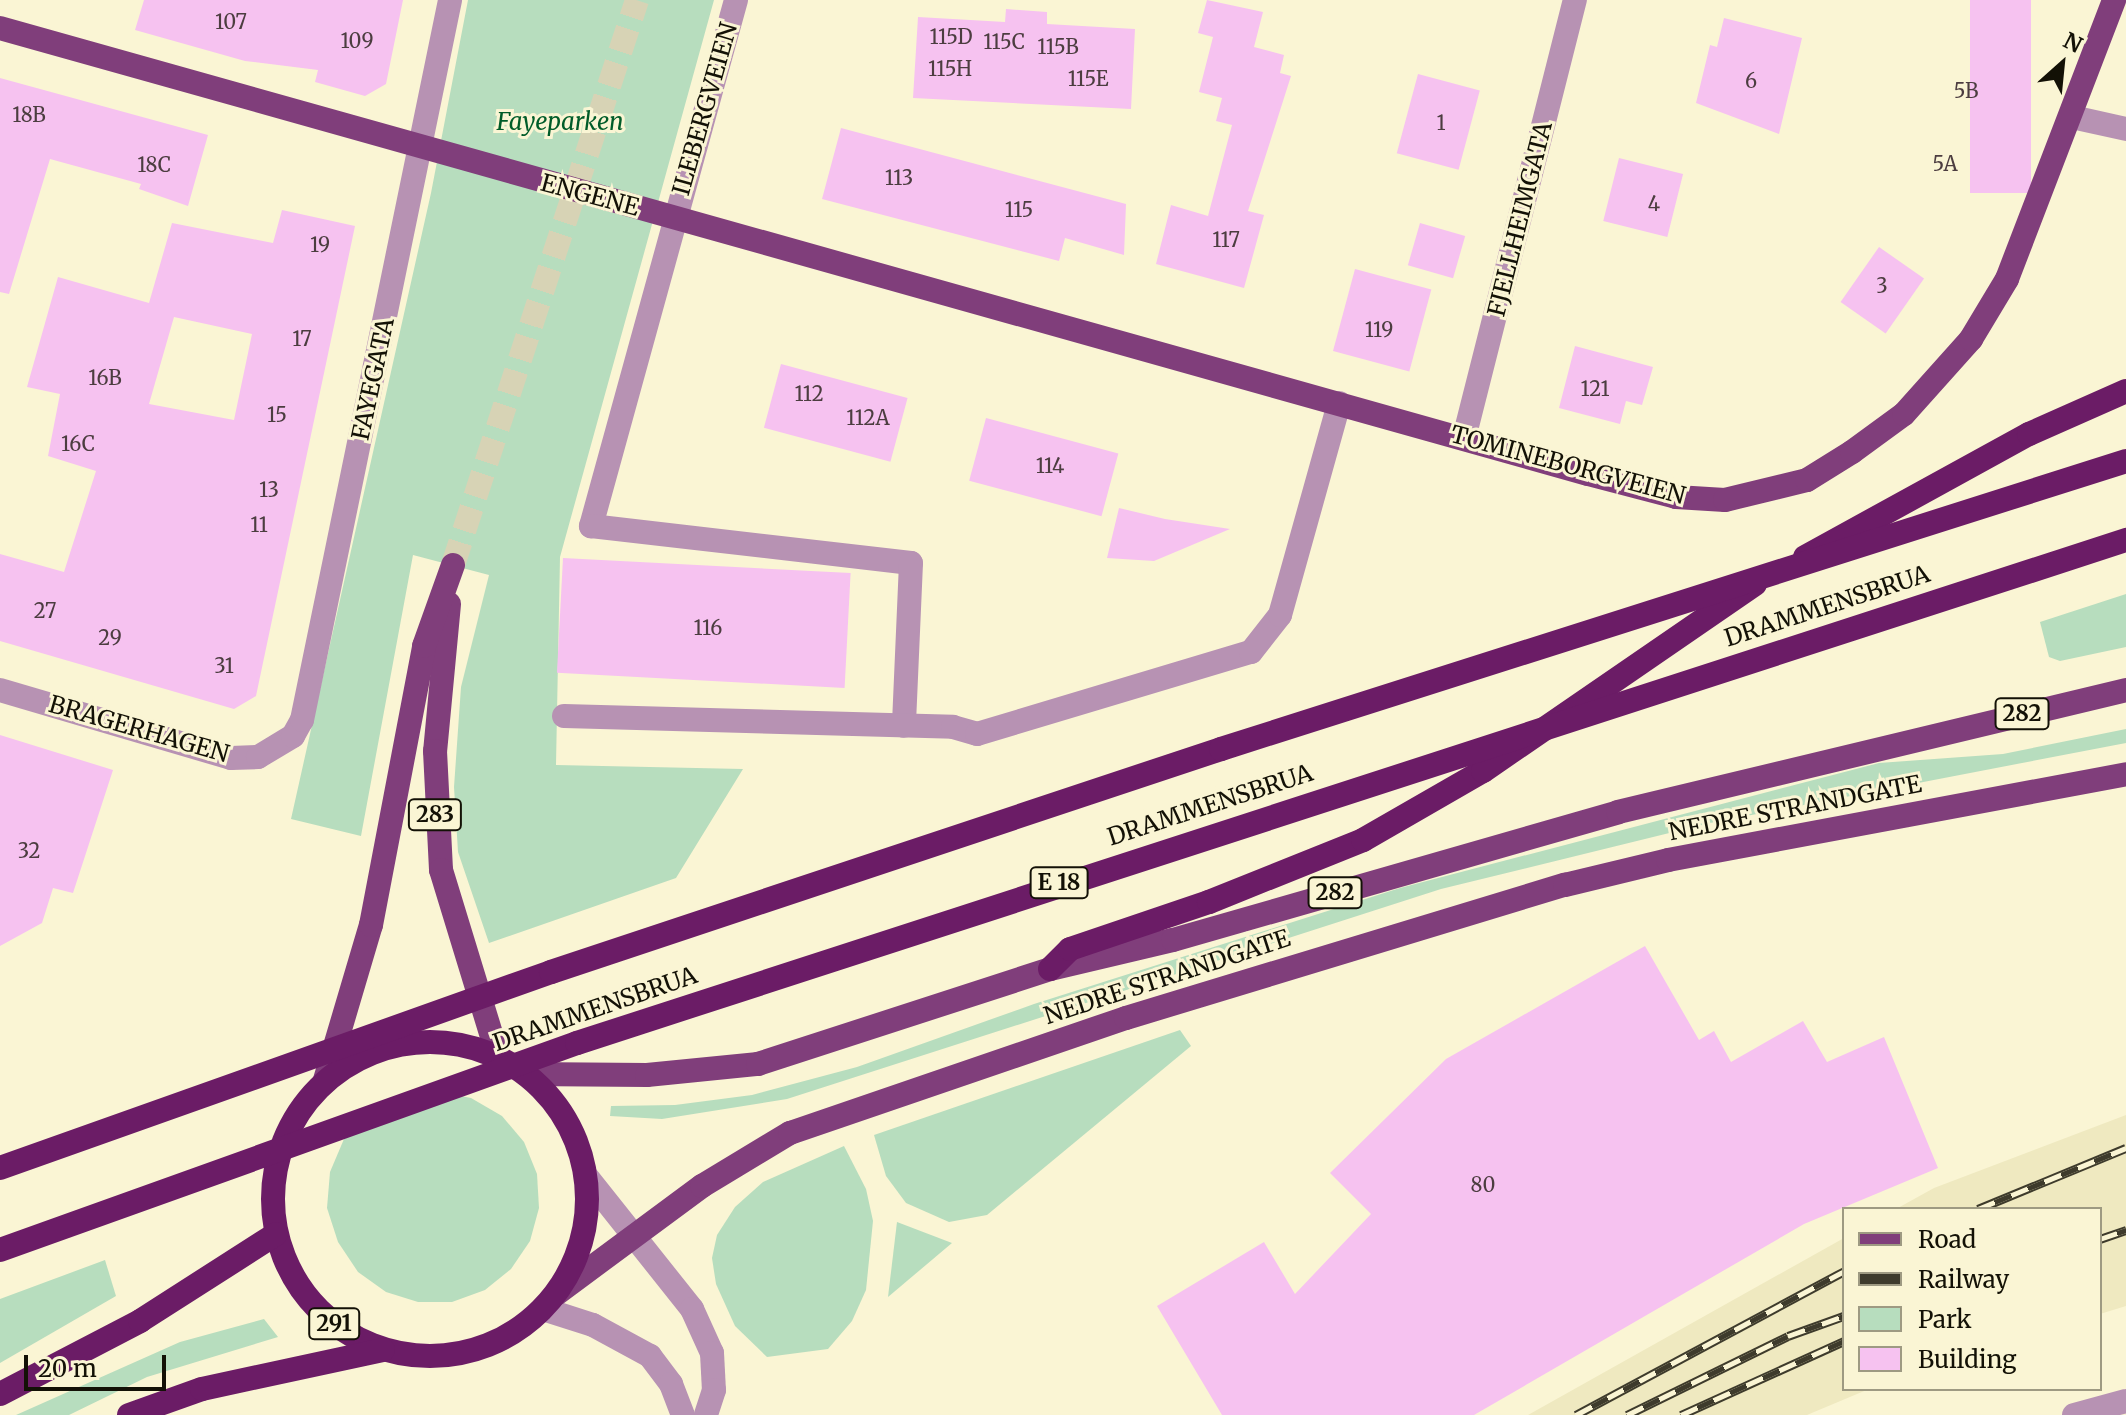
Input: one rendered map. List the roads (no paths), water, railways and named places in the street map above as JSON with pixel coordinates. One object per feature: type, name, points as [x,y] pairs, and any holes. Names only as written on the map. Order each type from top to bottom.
[{"type":"highway","points":[[1050,969],[1070,949],[1209,902],[1363,840],[1483,771],[1734,596],[2029,434],[2126,391]]},
{"type":"highway","name":"DRAMMENSBRUA","points":[[0,1168],[551,972],[1221,749],[2126,461]]},
{"type":"highway","name":"DRAMMENSBRUA","points":[[0,1250],[592,1038],[2126,540]]},
{"type":"highway","name":"291","points":[[129,1415],[202,1389],[383,1350],[429,1356],[485,1347],[549,1302],[583,1239],[587,1177],[567,1119],[526,1074],[498,1056],[439,1041],[408,1042],[351,1062],[325,1080],[305,1102],[278,1156],[273,1182],[276,1234],[286,1265],[326,1318],[383,1350]]},
{"type":"highway","points":[[0,1394],[140,1321],[276,1234]]},
{"type":"main road","name":"TOMINEBORGVEIEN","points":[[1181,358],[1676,497],[1725,500],[1807,480],[1904,414],[1971,339],[2007,279],[2072,117],[2114,0]]},
{"type":"main road","name":"ENGENE","points":[[0,28],[1181,358]]},
{"type":"main road","name":"283","points":[[325,1080],[371,925],[424,646],[453,565],[438,701],[435,816],[448,904],[498,1056]]},
{"type":"main road","name":"NEDRE STRANDGATE","points":[[526,1074],[647,1075],[758,1064],[1050,969],[1173,940],[1618,812],[2126,690]]},
{"type":"main road","name":"NEDRE STRANDGATE","points":[[549,1302],[636,1234],[790,1133],[1126,1018],[1479,908],[1668,860],[2126,774]]},
{"type":"street","name":"FAYEGATA","points":[[277,748],[293,736],[302,720],[450,0]]},
{"type":"street","name":"ILEBERGVEIEN","points":[[736,0],[673,218],[591,526],[911,563],[904,726]]},
{"type":"street","name":"FJELLHEIMGATA","points":[[1464,438],[1575,0]]},
{"type":"street","points":[[2072,117],[2126,129]]},
{"type":"street","points":[[564,716],[953,727],[977,734],[1251,652],[1280,615],[1339,403]]},
{"type":"street","name":"BRAGERHAGEN","points":[[0,690],[231,758],[258,757],[277,748]]},
{"type":"street","points":[[587,1177],[636,1234],[692,1309],[712,1353],[714,1390],[706,1415]]},
{"type":"street","points":[[549,1302],[650,1356],[671,1384],[683,1415]]},
{"type":"street","points":[[2074,1415],[2126,1401]]},
{"type":"tunnel","points":[[453,565],[637,0]]},
{"type":"railway","points":[[1983,1207],[2126,1148]]},
{"type":"railway","points":[[2102,1238],[2126,1230]]},
{"type":"railway","points":[[1576,1415],[1842,1272]]},
{"type":"railway","points":[[1627,1415],[1788,1336],[1842,1317]]},
{"type":"railway","points":[[1681,1415],[1842,1342]]},
{"type":"park label","name":"Fayeparken","points":[[560,122]]}]
